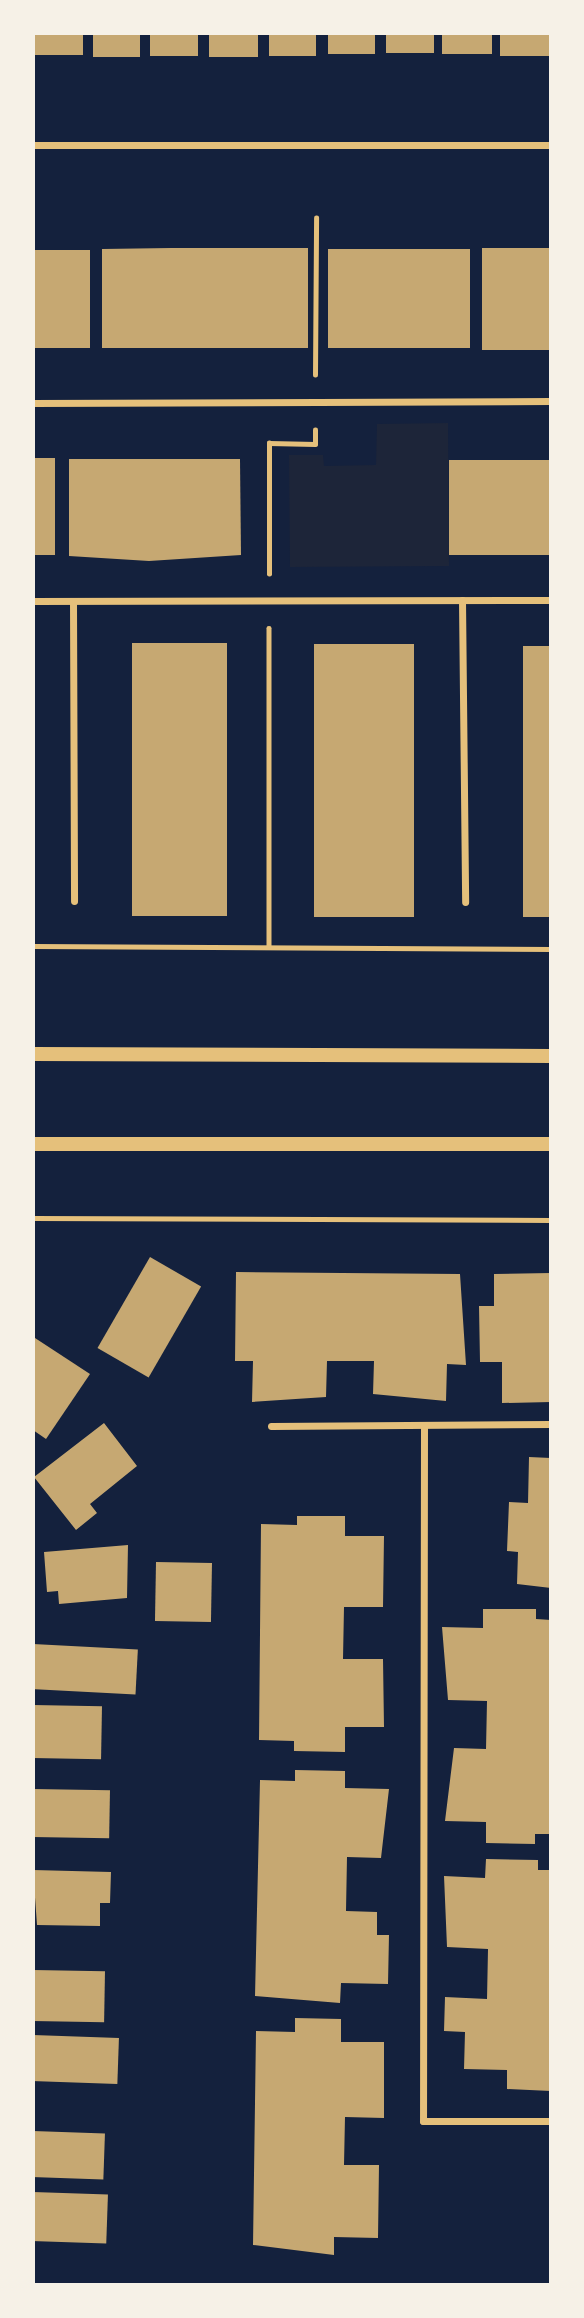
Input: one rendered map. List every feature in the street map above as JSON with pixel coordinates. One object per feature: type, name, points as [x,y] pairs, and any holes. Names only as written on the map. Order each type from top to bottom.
[{"type":"main road","points":[[33,1054],[551,1056]]},
{"type":"main road","points":[[33,1144],[551,1144]]},
{"type":"street","points":[[33,145],[551,145]]},
{"type":"street","points":[[33,402],[551,401]]},
{"type":"street","points":[[462,600],[465,902]]},
{"type":"street","points":[[33,601],[551,600]]},
{"type":"street","points":[[73,601],[74,901]]},
{"type":"street","points":[[271,1426],[551,1424]]},
{"type":"street","points":[[424,1425],[423,2120],[551,2120]]},
{"type":"path","points":[[315,380],[316,218]]},
{"type":"path","points":[[269,575],[269,443],[315,444],[315,422]]},
{"type":"path","points":[[269,628],[269,947]]},
{"type":"path","points":[[33,946],[551,948]]},
{"type":"path","points":[[33,1218],[551,1220]]},
{"type":"shaded area","points":[[448,423],[449,566],[290,567],[289,455],[323,455],[324,466],[376,465],[377,424]]},
{"type":"building","points":[[33,33],[83,33],[83,55],[33,55]]},
{"type":"building","points":[[93,33],[140,33],[140,57],[93,57]]},
{"type":"building","points":[[150,33],[198,33],[198,56],[150,56]]},
{"type":"building","points":[[209,33],[258,33],[258,57],[209,57]]},
{"type":"building","points":[[269,33],[316,33],[316,56],[269,56]]},
{"type":"building","points":[[328,33],[375,33],[375,54],[328,54]]},
{"type":"building","points":[[386,33],[434,33],[434,53],[386,53]]},
{"type":"building","points":[[442,33],[492,33],[492,54],[442,54]]},
{"type":"building","points":[[500,33],[551,33],[551,56],[500,56]]},
{"type":"building","points":[[308,248],[308,348],[102,348],[102,249]]},
{"type":"building","points":[[482,248],[551,248],[551,350],[482,350]]},
{"type":"building","points":[[328,249],[470,249],[470,348],[328,348]]},
{"type":"building","points":[[33,250],[90,250],[90,348],[33,348]]},
{"type":"building","points":[[33,458],[55,458],[55,555],[33,555]]},
{"type":"building","points":[[69,459],[240,459],[241,555],[149,561],[69,556]]},
{"type":"building","points":[[449,460],[551,460],[551,555],[449,555]]},
{"type":"building","points":[[132,643],[227,643],[227,916],[132,916]]},
{"type":"building","points":[[314,644],[414,644],[414,917],[314,917]]},
{"type":"building","points":[[523,646],[551,646],[551,917],[523,917]]},
{"type":"building","points":[[150,1257],[201,1286],[149,1377],[98,1348]]},
{"type":"building","points":[[236,1272],[460,1274],[466,1365],[447,1364],[446,1401],[373,1394],[374,1361],[327,1361],[326,1397],[252,1402],[253,1361],[235,1361]]},
{"type":"building","points":[[551,1273],[551,1402],[502,1403],[502,1362],[480,1362],[479,1306],[494,1306],[494,1274]]},
{"type":"building","points":[[35,1338],[90,1374],[46,1439],[33,1430]]},
{"type":"building","points":[[104,1423],[137,1466],[90,1504],[97,1513],[76,1530],[34,1477]]},
{"type":"building","points":[[529,1457],[551,1458],[551,1588],[517,1584],[518,1552],[507,1551],[509,1502],[528,1503]]},
{"type":"building","points":[[297,1516],[345,1516],[345,1536],[384,1536],[383,1607],[344,1607],[343,1659],[383,1659],[384,1727],[345,1727],[345,1752],[294,1751],[294,1741],[259,1740],[261,1524],[297,1525]]},
{"type":"building","points":[[128,1545],[127,1598],[59,1604],[58,1591],[47,1592],[44,1552]]},
{"type":"building","points":[[156,1562],[212,1563],[211,1622],[155,1621]]},
{"type":"building","points":[[483,1609],[536,1609],[536,1619],[551,1620],[551,1834],[535,1834],[535,1844],[486,1843],[486,1822],[445,1821],[454,1748],[486,1749],[487,1701],[448,1700],[442,1627],[483,1628]]},
{"type":"building","points":[[33,1644],[138,1649],[136,1694],[33,1689]]},
{"type":"building","points":[[33,1705],[102,1706],[101,1759],[33,1758]]},
{"type":"building","points":[[295,1770],[345,1771],[345,1788],[389,1789],[381,1858],[347,1857],[346,1911],[377,1912],[377,1935],[389,1935],[388,1984],[341,1983],[340,2003],[255,1996],[260,1780],[295,1781]]},
{"type":"building","points":[[33,1789],[110,1790],[109,1838],[33,1837]]},
{"type":"building","points":[[486,1859],[538,1860],[538,1870],[551,1870],[551,2091],[507,2089],[507,2070],[464,2069],[465,2032],[444,2031],[445,1997],[487,1999],[488,1949],[447,1947],[444,1876],[485,1878]]},
{"type":"building","points":[[33,1870],[111,1872],[110,1903],[100,1903],[100,1926],[37,1925]]},
{"type":"building","points":[[33,1970],[105,1971],[104,2022],[33,2021]]},
{"type":"building","points":[[295,2018],[341,2019],[341,2042],[384,2042],[384,2118],[345,2117],[344,2165],[379,2165],[378,2238],[334,2237],[334,2255],[253,2245],[256,2031],[295,2032]]},
{"type":"building","points":[[33,2035],[119,2038],[117,2084],[33,2081]]},
{"type":"building","points":[[33,2131],[105,2134],[103,2179],[33,2177]]},
{"type":"building","points":[[33,2192],[108,2195],[106,2244],[33,2241]]}]
